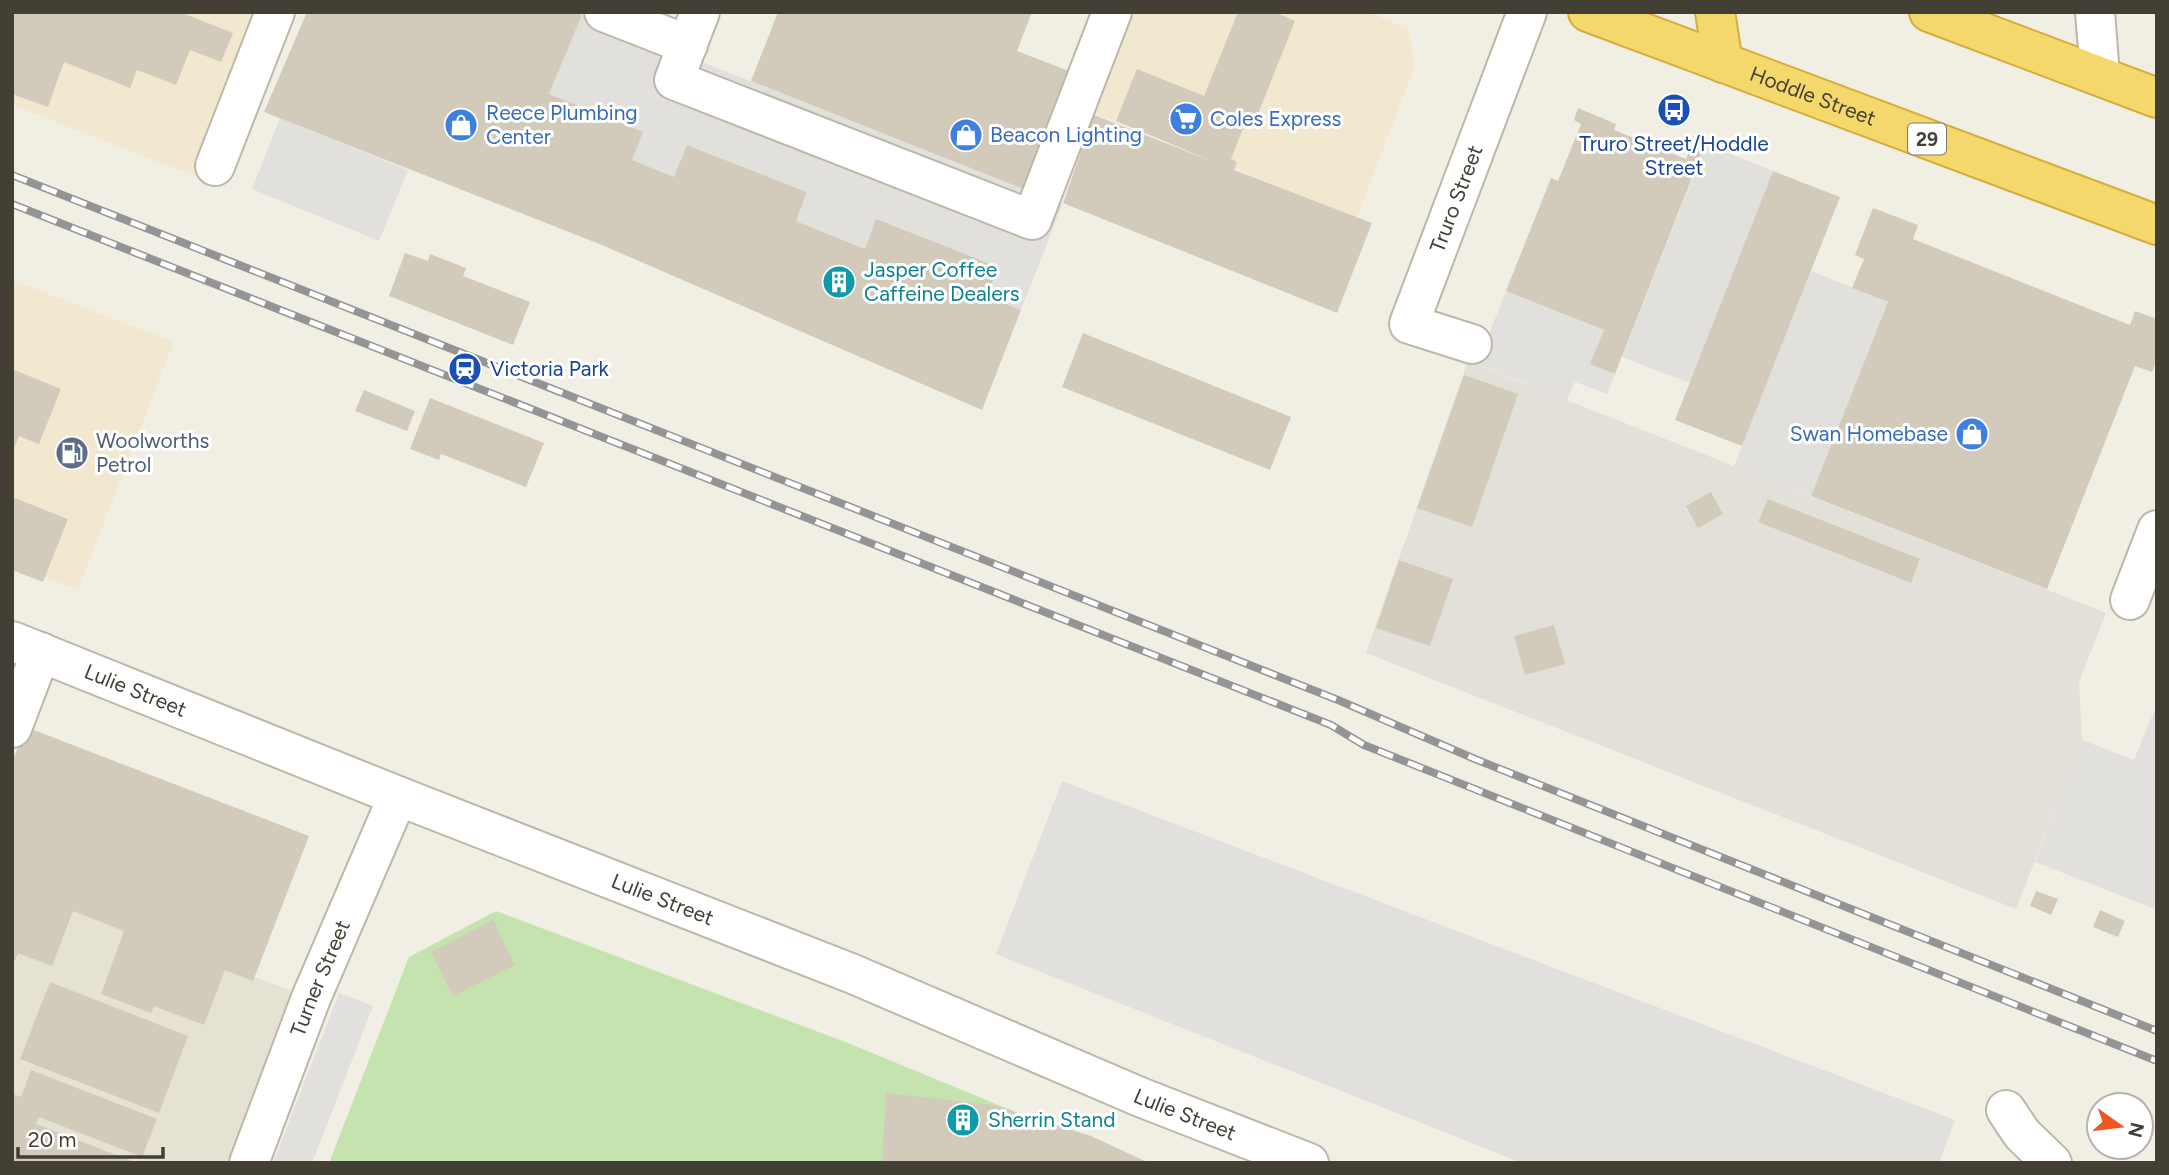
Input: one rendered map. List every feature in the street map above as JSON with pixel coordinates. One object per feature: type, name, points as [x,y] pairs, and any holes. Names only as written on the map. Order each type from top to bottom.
[{"type":"highway","name":"Hoddle Street","points":[[1588,12],[2157,225]]},
{"type":"highway","points":[[1715,12],[1723,63]]},
{"type":"highway","points":[[1929,12],[2157,98]]},
{"type":"street","points":[[215,166],[275,12]]},
{"type":"street","points":[[604,12],[687,46],[1032,220],[1112,12]]},
{"type":"street","name":"Truro Street","points":[[1472,344],[1409,324],[1527,12]]},
{"type":"street","points":[[2095,12],[2100,75]]},
{"type":"street","points":[[2130,600],[2157,530]]},
{"type":"street","points":[[12,728],[27,646]]},
{"type":"street","name":"Lulie Street","points":[[27,646],[398,796],[853,974],[1140,1097],[1309,1163]]},
{"type":"street","name":"Turner Street","points":[[249,1163],[311,998],[398,796]]},
{"type":"street","points":[[2006,1110],[2022,1134],[2052,1163]]},
{"type":"shaded area","points":[[12,12],[266,12],[205,180],[12,105]]},
{"type":"shaded area","name":"Coles Express","points":[[1132,12],[1368,12],[1409,29],[1415,66],[1357,218],[1116,121],[1094,115]]},
{"type":"shaded area","points":[[582,15],[1063,203],[1021,310],[987,296],[998,267],[876,220],[865,249],[796,221],[807,192],[687,145],[674,177],[632,160],[549,94]]},
{"type":"shaded area","points":[[280,118],[408,170],[379,241],[252,189]]},
{"type":"shaded area","points":[[1706,144],[1773,171],[1690,383],[1622,357]]},
{"type":"shaded area","points":[[1811,271],[1888,302],[1811,496],[1734,466]]},
{"type":"shaded area","name":"Woolworths Petrol","points":[[12,280],[174,342],[78,590],[12,564]]},
{"type":"shaded area","points":[[1506,291],[1604,330],[1591,364],[1615,374],[1607,394],[1575,382],[1567,400],[1477,364]]},
{"type":"shaded area","points":[[1468,361],[2106,613],[2079,682],[2082,740],[2016,909],[1366,653]]},
{"type":"shaded area","points":[[2157,704],[2157,910],[2035,862],[2082,740],[2134,760]]},
{"type":"shaded area","points":[[1062,781],[1955,1120],[1939,1163],[1522,1163],[996,954]]},
{"type":"shaded area","points":[[12,886],[311,998],[248,1163],[12,1163]]},
{"type":"shaded area","points":[[339,993],[373,1006],[312,1163],[273,1163]]},
{"type":"green space","points":[[496,911],[848,1043],[1139,1163],[329,1163],[409,957]]},
{"type":"building","points":[[12,12],[180,12],[233,33],[221,62],[190,50],[176,85],[137,70],[130,88],[64,62],[48,107],[12,94]]},
{"type":"building","points":[[307,12],[574,12],[582,15],[549,94],[643,132],[632,160],[674,177],[687,145],[807,192],[796,221],[865,249],[876,219],[998,267],[987,296],[1021,310],[982,410],[602,245],[264,112]]},
{"type":"building","name":"Beacon Lighting","points":[[778,12],[1032,12],[1017,51],[1069,71],[1024,189],[751,81]]},
{"type":"building","points":[[1238,12],[1275,12],[1295,21],[1254,124],[1246,121],[1231,159],[1237,162],[1234,170],[1372,223],[1337,313],[1063,203],[1094,115],[1214,162],[1116,121],[1137,69],[1204,96]]},
{"type":"building","points":[[1578,108],[1616,124],[1614,130],[1686,159],[1693,143],[1704,147],[1615,374],[1590,364],[1604,330],[1506,291],[1551,178],[1558,181],[1581,124],[1574,120]]},
{"type":"building","points":[[1773,171],[1840,197],[1742,446],[1675,420]]},
{"type":"building","name":"Swan Homebase","points":[[1873,208],[1918,225],[1913,239],[2130,325],[2135,311],[2157,319],[2157,360],[2152,372],[2135,366],[2047,589],[1811,496],[1888,302],[1852,288],[1864,259],[1855,255]]},
{"type":"building","points":[[405,253],[428,261],[430,254],[466,268],[463,276],[530,302],[513,345],[389,296]]},
{"type":"building","points":[[1083,333],[1291,417],[1270,470],[1062,387]]},
{"type":"building","points":[[12,369],[61,389],[39,444],[19,436],[12,453]]},
{"type":"building","points":[[1464,375],[1518,394],[1472,527],[1417,508]]},
{"type":"building","points":[[364,390],[415,411],[407,431],[355,411]]},
{"type":"building","points":[[430,398],[544,443],[526,487],[441,454],[439,460],[410,449]]},
{"type":"building","points":[[1711,492],[1723,514],[1698,528],[1686,506]]},
{"type":"building","points":[[12,497],[68,519],[43,582],[12,570]]},
{"type":"building","points":[[1768,499],[1920,559],[1911,583],[1758,522]]},
{"type":"building","points":[[1399,560],[1453,579],[1430,646],[1376,628]]},
{"type":"building","points":[[1554,625],[1565,664],[1525,675],[1514,636]]},
{"type":"building","points":[[26,727],[309,836],[253,981],[225,970],[204,1025],[154,1006],[151,1013],[101,994],[124,931],[73,911],[52,966],[18,953],[15,960],[12,959],[12,762]]},
{"type":"building","points":[[2036,891],[2058,899],[2051,915],[2030,906]]},
{"type":"building","points":[[2100,910],[2125,921],[2118,937],[2093,927]]},
{"type":"building","points":[[493,920],[515,965],[453,996],[431,952]]},
{"type":"building","points":[[50,982],[188,1036],[159,1113],[20,1059]]},
{"type":"building","points":[[31,1070],[157,1119],[142,1157],[39,1117],[36,1124],[137,1163],[12,1163],[12,1094],[21,1097]]},
{"type":"building","name":"Sherrin Stand","points":[[886,1093],[993,1105],[1091,1136],[1149,1163],[882,1163]]},
{"type":"railway","points":[[12,175],[1338,700],[1475,759],[2157,1031]]},
{"type":"railway","points":[[12,204],[1331,725],[1364,745],[2157,1061]]},
{"type":"place","name":"Truro Street/Hoddle Street","points":[[1674,110]]},
{"type":"place","name":"Coles Express","points":[[1186,119]]},
{"type":"place","name":"Reece Plumbing Center","points":[[461,125]]},
{"type":"place","name":"Beacon Lighting","points":[[966,135]]},
{"type":"place","name":"Jasper Coffee Caffeine Dealers","points":[[839,282]]},
{"type":"place","name":"Victoria Park","points":[[465,369]]},
{"type":"place","name":"Swan Homebase","points":[[1972,434]]},
{"type":"place","name":"Woolworths Petrol","points":[[72,453]]},
{"type":"place","name":"Sherrin Stand","points":[[963,1120]]}]
